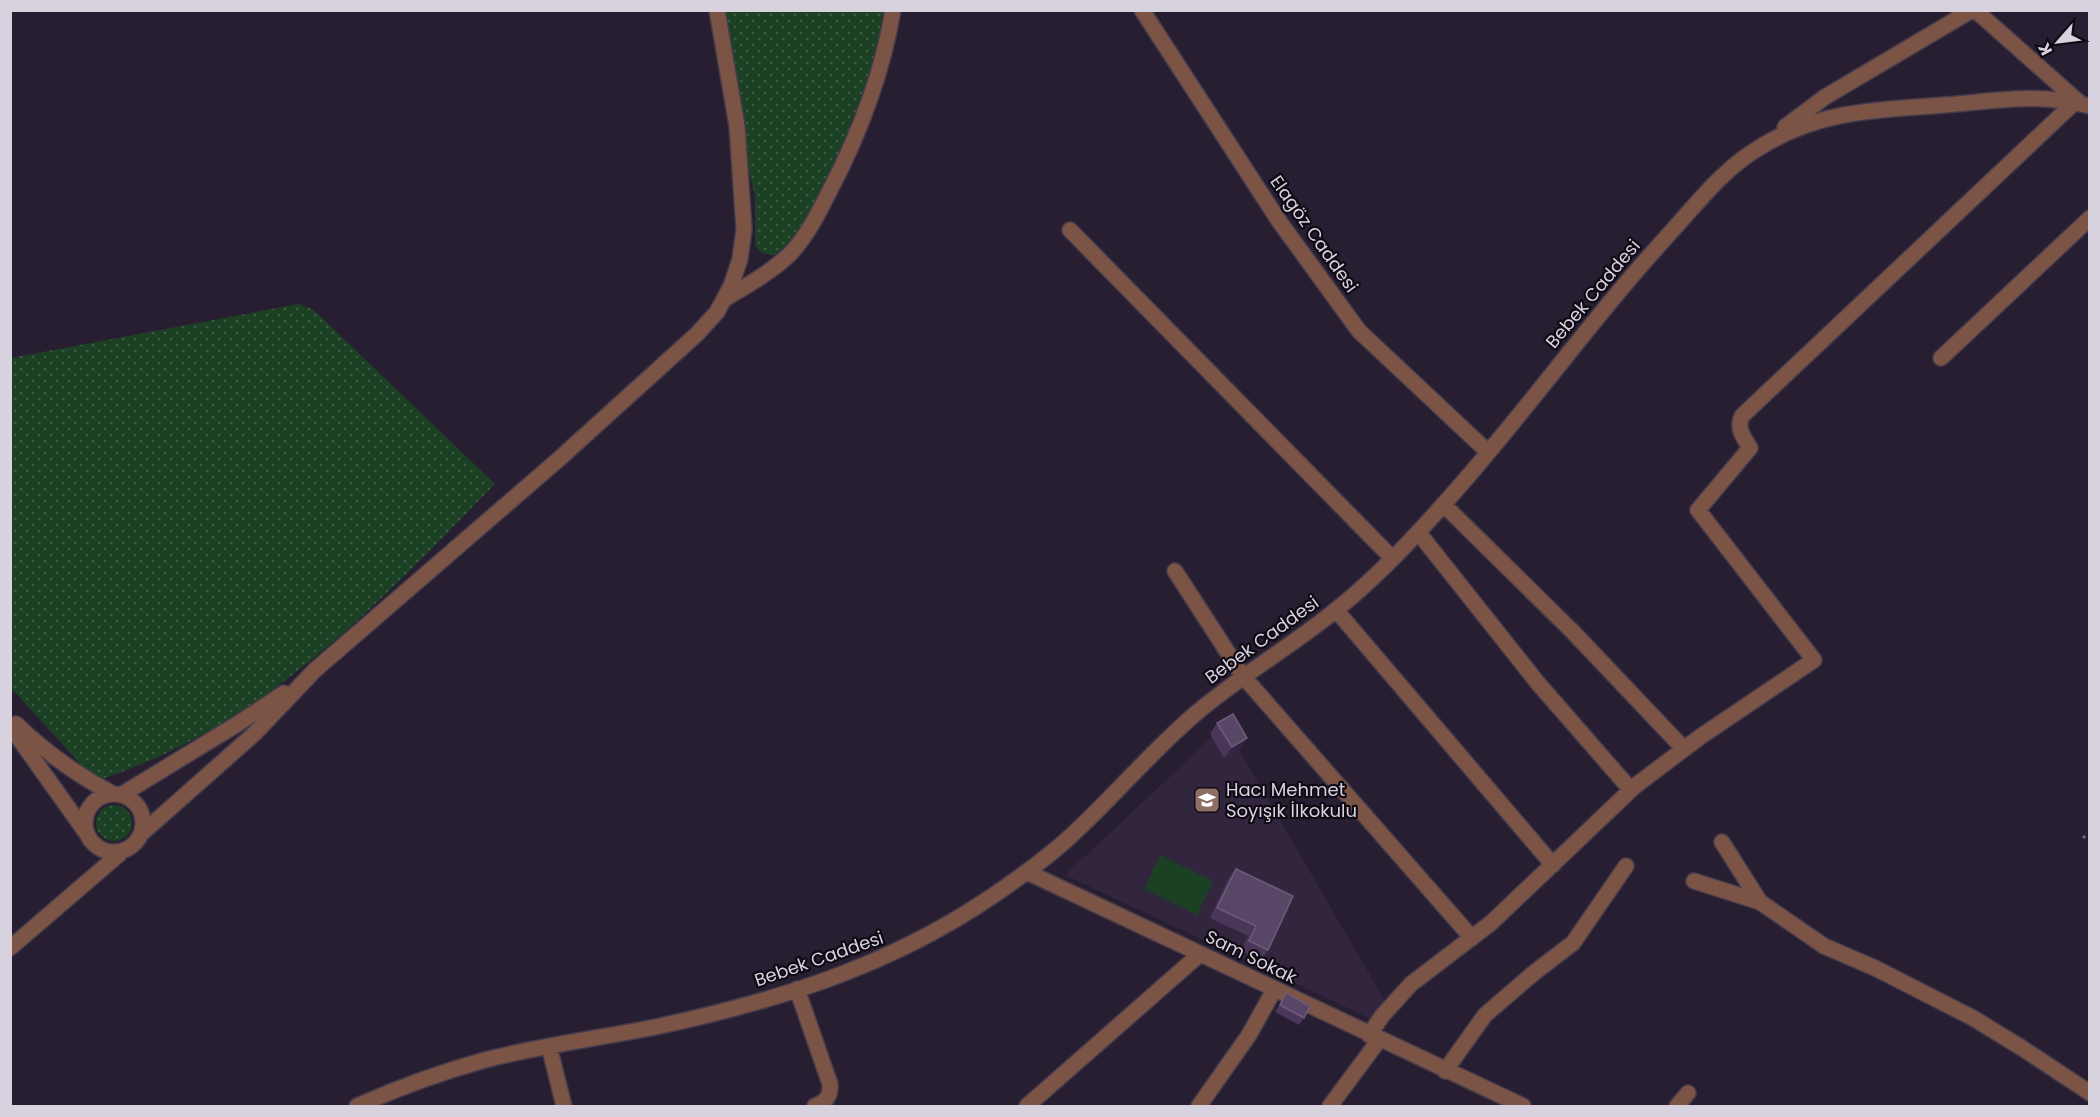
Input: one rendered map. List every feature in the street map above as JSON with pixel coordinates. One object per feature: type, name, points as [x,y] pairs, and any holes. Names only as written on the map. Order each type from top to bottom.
[{"type":"street","points":[[141,834],[254,734],[315,670],[559,459],[697,334],[717,312],[725,299],[740,259],[744,214],[737,126],[717,10]]},
{"type":"street","points":[[725,299],[778,264],[801,240],[813,223],[842,168],[867,108],[885,48],[893,10]]},
{"type":"street","name":"Elagöz Caddesi","points":[[1142,10],[1279,221],[1359,331],[1488,452]]},
{"type":"street","points":[[1330,1107],[1374,1037],[1382,1016],[1411,984],[1472,938],[1631,790],[1684,749],[1814,660],[1698,510],[1750,448],[1739,425],[1742,416],[2082,104],[1973,10],[1825,98],[1767,142]]},
{"type":"street","name":"Bebek Caddesi","points":[[357,1107],[484,1060],[712,1014],[797,989],[860,968],[921,940],[992,897],[1071,837],[1188,720],[1243,676],[1336,610],[1392,558],[1444,505],[1653,252],[1731,167],[1767,142],[1806,124],[1853,111],[2020,97],[2082,104]]},
{"type":"street","points":[[1941,358],[2090,218]]},
{"type":"street","points":[[1070,230],[1392,558]]},
{"type":"street","points":[[1444,505],[1573,632],[1684,749]]},
{"type":"street","points":[[1418,532],[1537,682],[1631,790]]},
{"type":"street","points":[[1175,571],[1243,676],[1472,938]]},
{"type":"street","points":[[1336,610],[1552,865]]},
{"type":"street","points":[[88,836],[87,812],[97,799],[117,795],[239,723],[315,670]]},
{"type":"street","points":[[10,717],[41,747],[67,767],[117,795],[129,798],[140,810],[143,826],[137,841],[10,948]]},
{"type":"street","points":[[10,726],[93,843],[107,851],[124,850]]},
{"type":"street","points":[[1722,842],[1760,902]]},
{"type":"street","points":[[1445,1071],[1485,1015],[1535,972],[1574,943],[1626,866]]},
{"type":"street","name":"Sam Sokak","points":[[1027,872],[1523,1107]]},
{"type":"street","points":[[1694,881],[1760,902],[1824,946],[1895,977],[1973,1018],[2090,1093]]},
{"type":"street","points":[[1027,1107],[1200,954]]},
{"type":"street","points":[[797,989],[830,1084],[829,1096],[815,1107]]},
{"type":"street","points":[[1199,1107],[1250,1035],[1275,990]]},
{"type":"street","points":[[549,1046],[564,1107]]},
{"type":"street","points":[[1677,1107],[1688,1093]]},
{"type":"path","points":[[2083,836],[2090,842]]},
{"type":"shaded area","name":"Hacı Mehmet Soyışık İlkokulu","points":[[1225,725],[1385,1001],[1373,1020],[1065,875]]},
{"type":"green space","points":[[710,11],[887,11],[858,105],[827,181],[810,214],[792,240],[774,255],[761,253],[755,245],[755,196]]},
{"type":"green space","points":[[298,304],[318,314],[495,484],[361,618],[265,695],[213,729],[157,757],[96,781],[11,688],[11,358]]},
{"type":"green space","points":[[114,805],[126,811],[132,823],[126,835],[114,841],[102,835],[96,823],[102,811]]},
{"type":"green space","points":[[1160,855],[1213,881],[1197,915],[1144,889]]},
{"type":"building","points":[[1233,714],[1247,738],[1232,747],[1217,723]]},
{"type":"building","points":[[1236,869],[1293,896],[1268,950],[1249,941],[1256,926],[1217,908]]},
{"type":"building","points":[[1286,993],[1310,1006],[1304,1018],[1280,1005]]},
{"type":"place","name":"Hacı Mehmet Soyışık İlkokulu","points":[[1207,800]]}]
